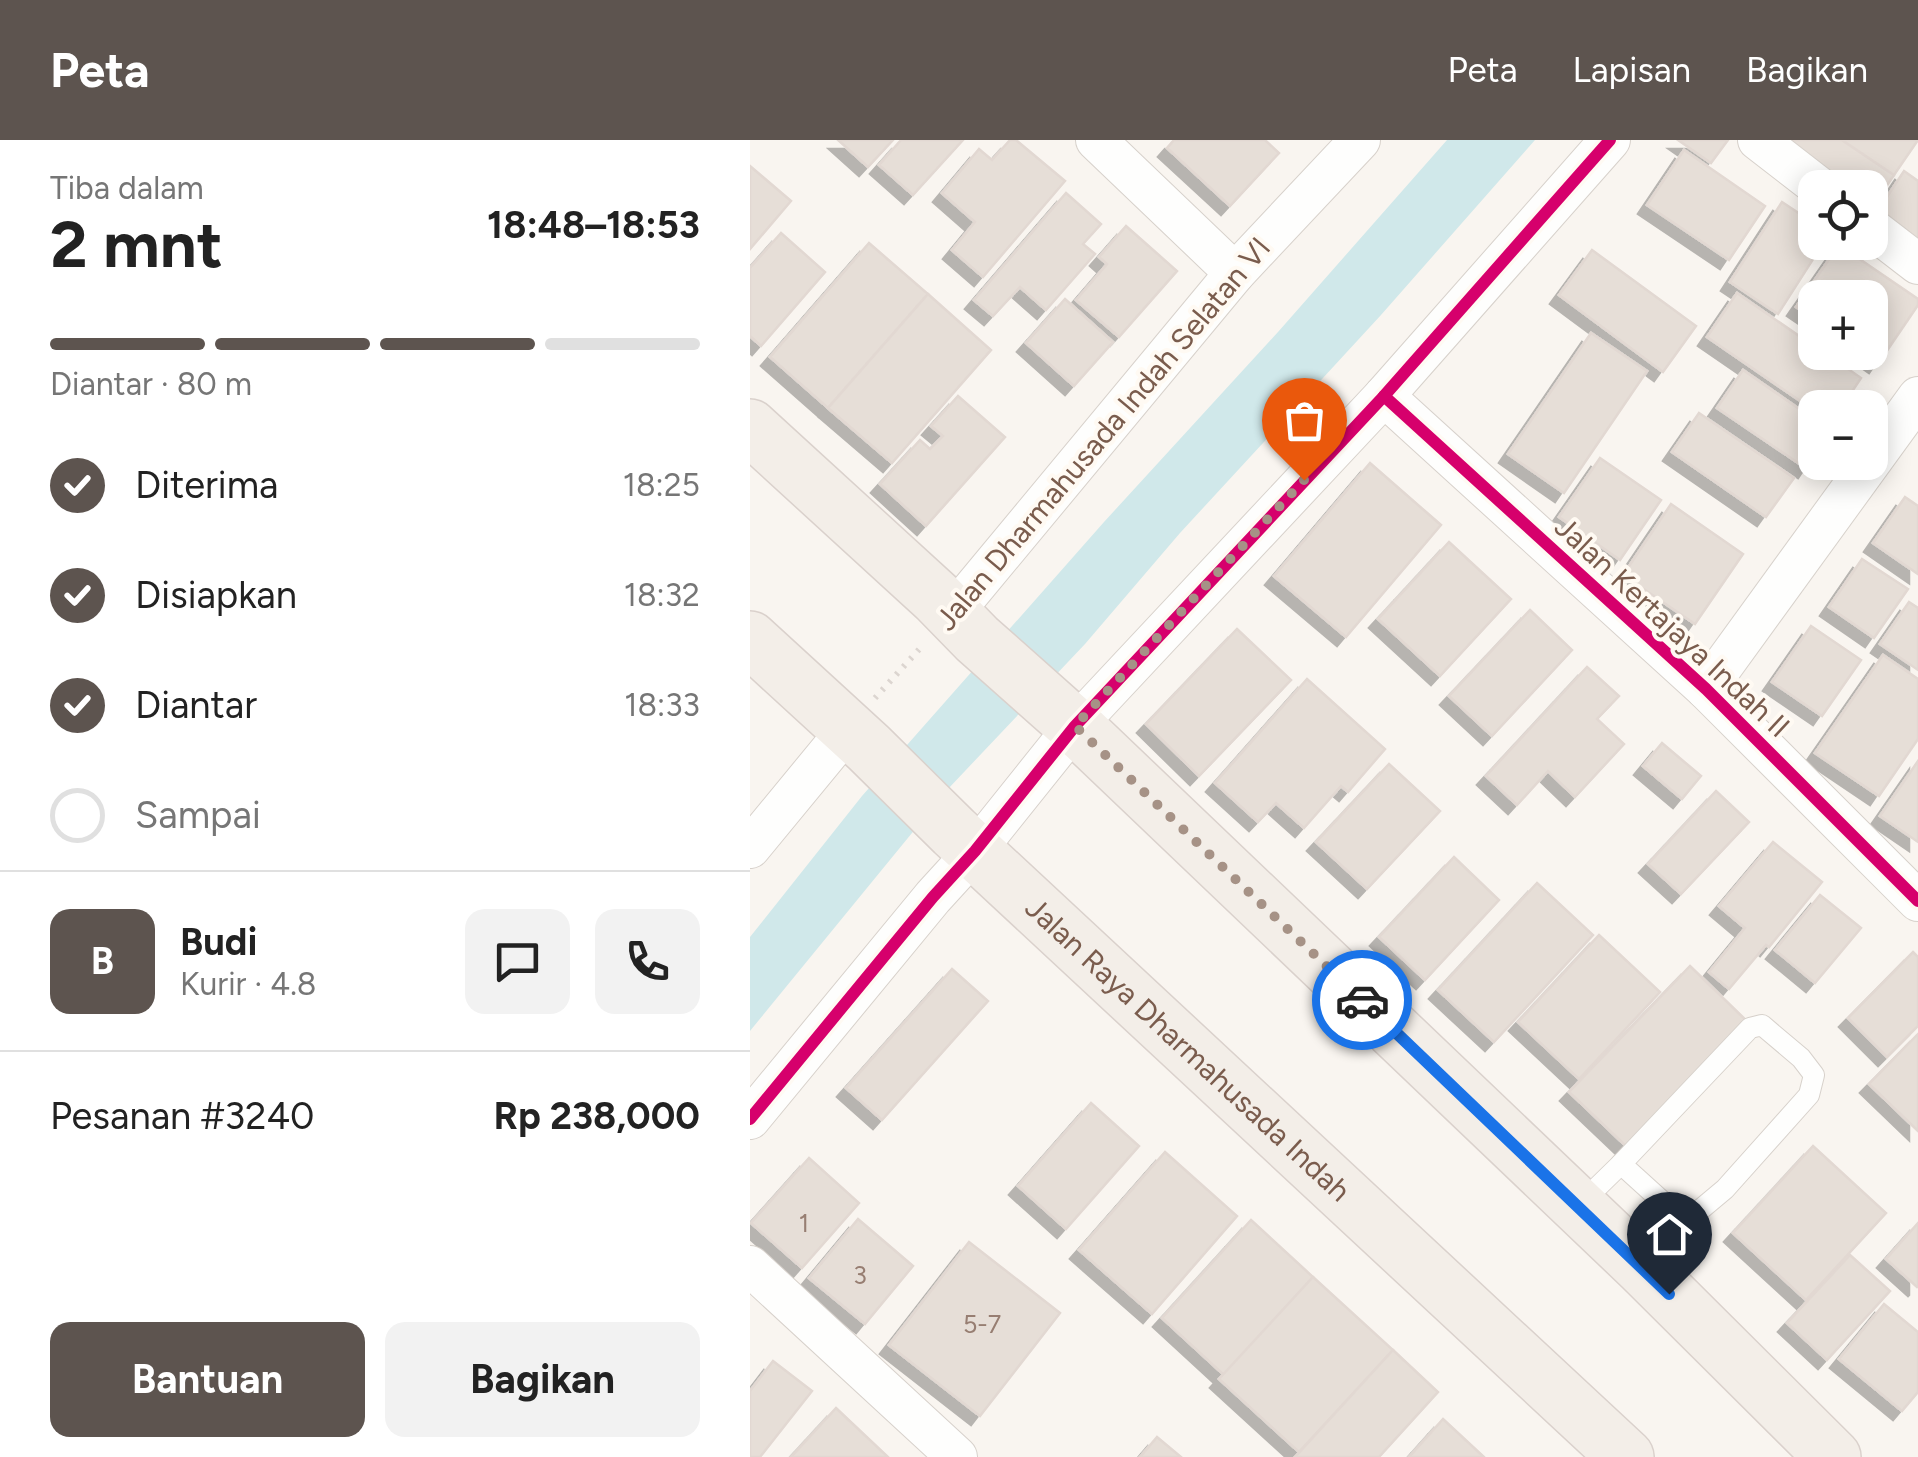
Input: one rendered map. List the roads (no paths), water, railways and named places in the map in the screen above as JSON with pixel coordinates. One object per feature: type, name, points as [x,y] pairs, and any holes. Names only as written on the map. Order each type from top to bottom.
[{"type":"main road","points":[[750,427],[1066,717],[1642,1267],[1833,1457]]},
{"type":"main road","name":"Jalan Raya Dharmahusada Indah","points":[[750,640],[1626,1457]]},
{"type":"street","points":[[1096,140],[1235,273]]},
{"type":"street","name":"Jalan Dharmahusada Indah Selatan VI","points":[[965,626],[1235,273],[1360,140]]},
{"type":"street","points":[[750,1119],[933,897],[964,841],[1066,717],[1384,396],[1610,140]]},
{"type":"street","points":[[1758,140],[1798,171]]},
{"type":"street","points":[[1888,240],[1918,264]]},
{"type":"street","name":"Jalan Kertajaya Indah II","points":[[1384,396],[1706,689],[1918,901]]},
{"type":"street","points":[[1706,689],[1918,398]]},
{"type":"street","points":[[750,848],[859,739]]},
{"type":"street","points":[[750,1266],[958,1457]]},
{"type":"lane","points":[[1578,1206],[1750,1028],[1762,1025],[1801,1058],[1814,1075],[1808,1095],[1725,1189],[1670,1235],[1642,1267]]},
{"type":"lane","points":[[1621,1164],[1685,1222]]},
{"type":"water","points":[[1447,140],[1535,140],[1381,315],[1180,533],[1085,644],[948,789],[750,1031],[750,937],[862,796]]}]
